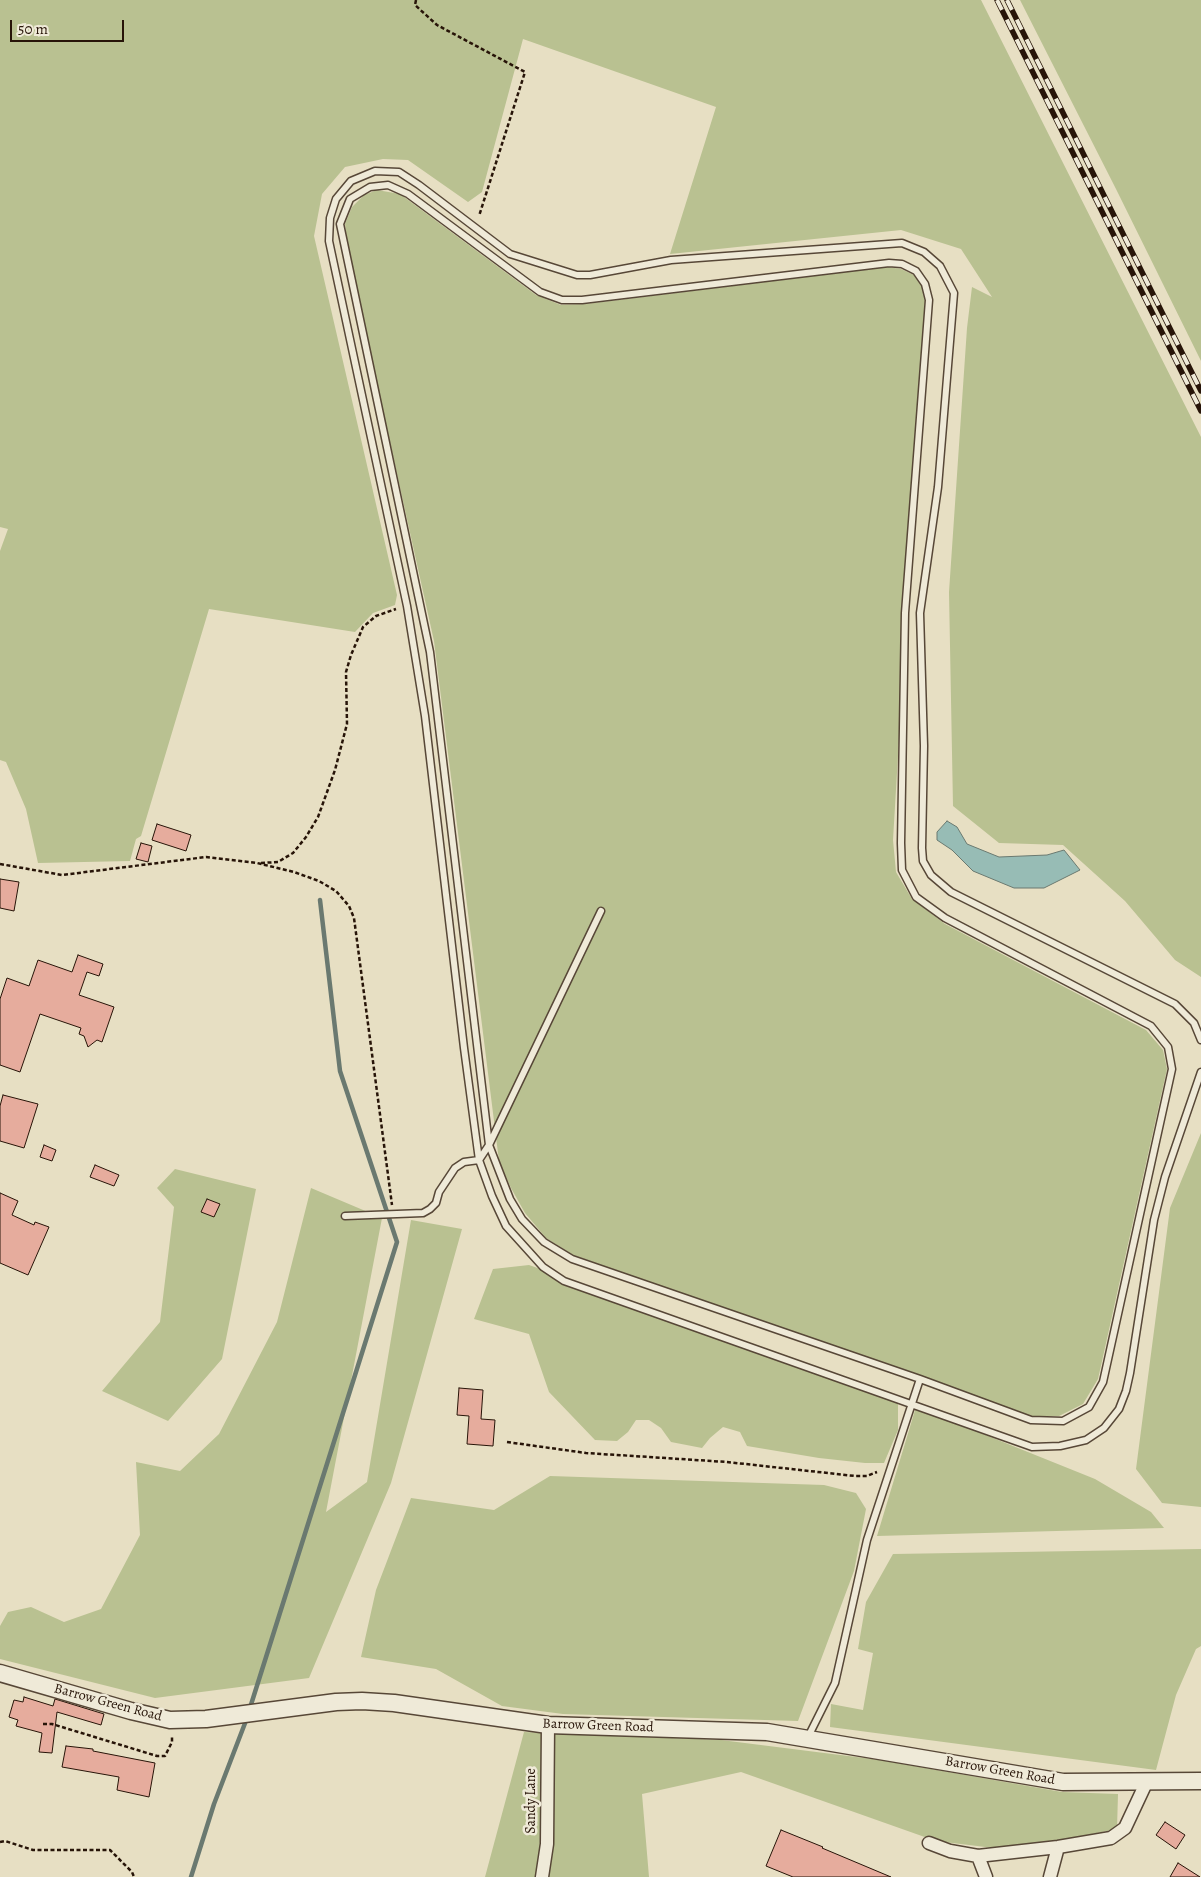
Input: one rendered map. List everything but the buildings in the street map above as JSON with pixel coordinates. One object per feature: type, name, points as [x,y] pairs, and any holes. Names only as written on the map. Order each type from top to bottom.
[{"type":"street","name":"Barrow Green Road","points":[[0,1673],[131,1711],[170,1720],[206,1719],[362,1700],[548,1725],[767,1732],[1063,1782],[1201,1780]]},
{"type":"street","name":"Sandy Lane","points":[[542,1877],[548,1844],[548,1725]]},
{"type":"street","points":[[929,1843],[950,1851],[978,1856],[1058,1847],[1111,1838],[1125,1828],[1147,1781]]},
{"type":"street","points":[[1050,1877],[1058,1847]]},
{"type":"street","points":[[978,1856],[986,1877]]},
{"type":"lane","points":[[1201,1040],[1194,1023],[1175,1004],[950,892],[931,875],[923,861],[924,746],[920,613],[938,487],[954,293],[940,266],[924,252],[902,243],[671,260],[590,275],[577,275],[510,254],[419,184],[399,172],[375,171],[351,181],[336,199],[330,218],[329,241],[407,606],[425,716],[479,1160],[492,1196],[506,1226],[543,1267],[564,1281],[1032,1447],[1060,1446],[1086,1440],[1104,1428],[1119,1410],[1126,1391],[1154,1220],[1164,1176],[1201,1072]]},
{"type":"lane","points":[[388,185],[408,194],[540,292],[562,300],[582,300],[879,264],[902,264],[916,271],[925,284],[929,300],[905,613],[902,870],[916,897],[945,918],[1151,1026],[1168,1047],[1172,1069],[1103,1382],[1089,1407],[1063,1421],[1031,1420],[920,1379],[572,1259],[544,1242],[522,1219],[510,1198],[489,1145],[430,652],[340,224],[350,199],[370,187],[388,185]]},
{"type":"lane","points":[[345,1216],[423,1213],[436,1203],[454,1168],[464,1162],[479,1160],[489,1145],[601,911]]},
{"type":"lane","points":[[807,1738],[835,1683],[867,1540],[920,1379]]},
{"type":"path","points":[[416,0],[415,5],[437,25],[525,72],[476,228]]},
{"type":"path","points":[[257,863],[278,862],[292,853],[306,837],[321,809],[347,724],[346,672],[351,654],[364,627],[376,616],[407,606]]},
{"type":"path","points":[[0,864],[62,875],[206,857],[257,863],[294,872],[319,881],[336,891],[349,906],[354,918],[394,1215]]},
{"type":"path","points":[[507,1442],[586,1453],[727,1462],[855,1476],[867,1476],[881,1471],[892,1461]]},
{"type":"path","points":[[43,1724],[52,1724],[157,1756],[165,1756],[172,1742],[173,1728],[170,1720]]},
{"type":"path","points":[[0,1842],[4,1841],[33,1850],[110,1850],[132,1872],[134,1877]]},
{"type":"green space","points":[[0,0],[981,0],[1201,437],[1201,977],[1175,960],[1125,901],[1063,845],[999,843],[953,806],[949,592],[967,328],[972,287],[992,297],[961,249],[901,230],[670,254],[716,107],[523,39],[482,192],[468,202],[408,160],[383,159],[345,167],[322,194],[314,236],[397,595],[395,605],[373,613],[355,632],[209,609],[141,836],[136,839],[130,861],[38,863],[26,809],[6,762],[0,760],[0,551],[8,529],[0,527]]},
{"type":"green space","points":[[1020,0],[1201,0],[1201,361],[1116,189]]},
{"type":"green space","points":[[377,190],[400,194],[536,295],[561,305],[586,304],[888,267],[901,269],[914,275],[922,286],[925,300],[893,840],[896,872],[912,899],[945,924],[1146,1030],[1163,1050],[1167,1069],[1098,1379],[1083,1404],[1059,1416],[1031,1416],[573,1255],[546,1238],[525,1213],[499,1161],[434,641],[349,257],[345,224],[352,207],[364,195]]},
{"type":"green space","points":[[1201,1133],[1201,1507],[1162,1503],[1136,1469],[1170,1208]]},
{"type":"green space","points":[[175,1169],[256,1189],[222,1359],[168,1421],[102,1391],[160,1322],[174,1207],[157,1188]]},
{"type":"green space","points":[[311,1188],[382,1218],[326,1512],[367,1482],[411,1220],[462,1229],[391,1483],[309,1678],[155,1698],[0,1659],[0,1626],[8,1612],[31,1607],[64,1622],[101,1609],[140,1535],[136,1462],[180,1471],[219,1434],[277,1322]]},
{"type":"green space","points":[[529,1265],[793,1358],[898,1403],[898,1430],[884,1463],[819,1458],[747,1446],[740,1432],[723,1427],[702,1448],[671,1442],[661,1428],[649,1420],[636,1420],[628,1432],[617,1441],[595,1440],[549,1392],[529,1334],[474,1319],[493,1269]]},
{"type":"green space","points":[[916,1407],[1095,1479],[1151,1512],[1164,1528],[877,1536]]},
{"type":"green space","points":[[550,1476],[824,1485],[856,1493],[866,1509],[854,1571],[798,1721],[563,1714],[502,1706],[436,1669],[361,1657],[376,1590],[411,1498],[494,1510]]},
{"type":"green space","points":[[1201,1549],[1201,1646],[1196,1649],[1176,1695],[1156,1770],[830,1727],[831,1704],[863,1710],[873,1653],[858,1649],[866,1602],[893,1554]]},
{"type":"green space","points":[[524,1732],[721,1740],[880,1760],[1062,1792],[1118,1794],[1117,1829],[1010,1850],[936,1841],[741,1772],[642,1794],[649,1877],[485,1877]]},
{"type":"water","points":[[947,821],[957,827],[967,844],[999,857],[1047,855],[1064,850],[1080,870],[1044,888],[1014,888],[973,871],[952,850],[937,840],[937,832]]},
{"type":"waterway","points":[[249,1711],[397,1242],[340,1071],[320,900]]},
{"type":"waterway","points":[[191,1877],[214,1804],[247,1718]]},
{"type":"railway","points":[[997,0],[1201,411]]},
{"type":"railway","points":[[1007,0],[1201,391]]}]
